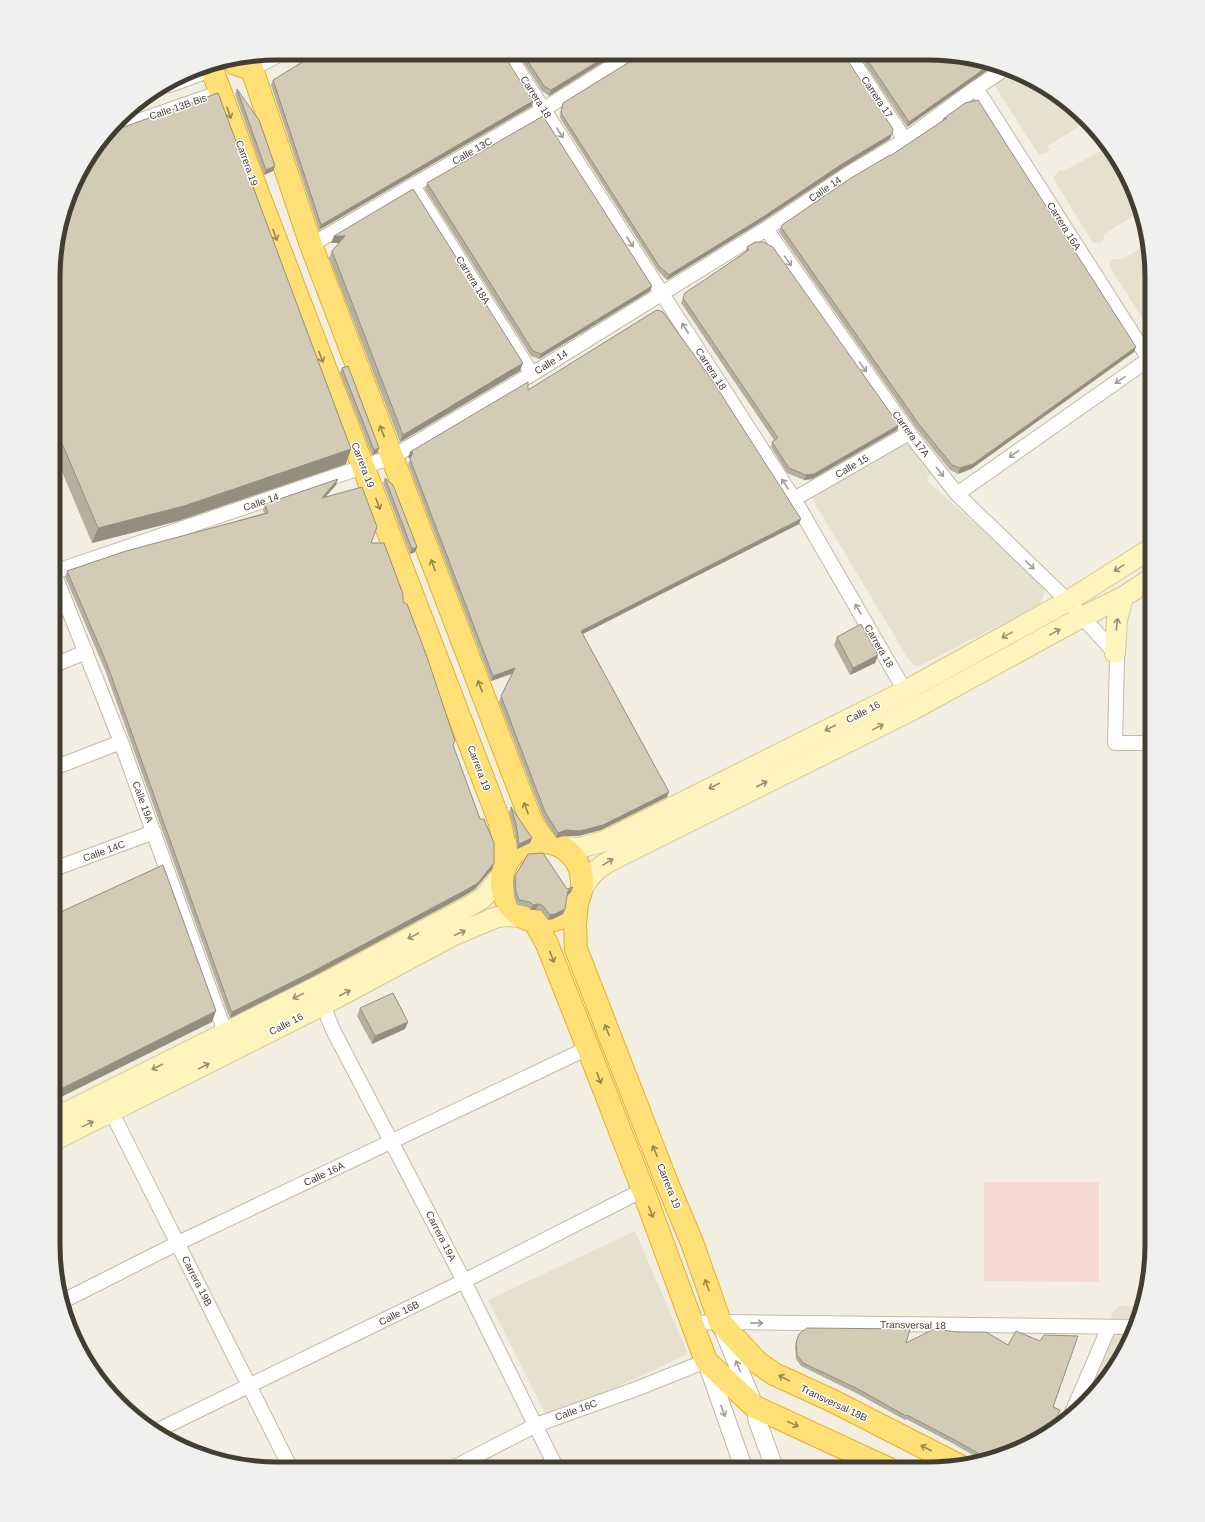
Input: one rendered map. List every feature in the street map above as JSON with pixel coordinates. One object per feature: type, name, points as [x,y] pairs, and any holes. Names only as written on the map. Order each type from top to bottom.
[{"type":"highway","points":[[244,65],[311,245],[532,823],[554,844],[574,856],[581,868],[583,882],[580,896],[568,913],[549,922],[528,919],[516,913],[507,902],[502,889],[503,872],[512,855],[523,846],[530,843],[554,844]]},
{"type":"highway","name":"Carrera 19","points":[[212,70],[259,196],[499,820],[504,838],[505,855],[503,872]]},
{"type":"highway","name":"Carrera 19","points":[[580,896],[574,925],[576,949],[693,1245],[720,1322]]},
{"type":"highway","points":[[528,919],[547,944],[643,1190],[706,1361],[755,1407],[876,1462]]},
{"type":"highway","name":"Transversal 18B","points":[[720,1322],[757,1362],[774,1374],[833,1401],[950,1461]]},
{"type":"main road","name":"Calle 16","points":[[554,844],[579,848],[605,841],[905,691],[1068,601],[1145,552]]},
{"type":"main road","name":"Calle 16","points":[[580,896],[588,879],[596,870],[610,860],[914,709],[1082,617],[1123,597],[1145,583]]},
{"type":"main road","points":[[1115,653],[1117,620],[1123,597]]},
{"type":"main road","name":"Calle 16","points":[[60,1115],[315,988],[468,907],[483,898],[503,872]]},
{"type":"main road","name":"Calle 16","points":[[60,1139],[323,1005],[454,935],[482,923],[505,916],[528,919]]},
{"type":"street","name":"Carrera 18","points":[[512,60],[794,499],[905,691]]},
{"type":"street","name":"Calle 13C","points":[[311,245],[544,109],[622,60]]},
{"type":"street","name":"Carrera 17","points":[[852,60],[905,140]]},
{"type":"street","points":[[244,65],[257,61]]},
{"type":"street","name":"Calle 14","points":[[60,570],[392,457],[532,374],[766,229],[845,176],[905,140],[999,72]]},
{"type":"street","name":"Carrera 16A","points":[[976,88],[1145,351]]},
{"type":"street","name":"Calle 13B Bis","points":[[121,127],[221,92]]},
{"type":"street","name":"Carrera 18A","points":[[413,186],[532,374]]},
{"type":"street","name":"Carrera 17A","points":[[766,229],[909,433],[957,494],[1068,601],[1115,653]]},
{"type":"street","points":[[957,494],[1145,364]]},
{"type":"street","name":"Calle 15","points":[[794,499],[909,433]]},
{"type":"street","name":"Calle 19A","points":[[60,587],[122,742],[225,1032]]},
{"type":"street","points":[[60,663],[86,652]]},
{"type":"street","points":[[1115,653],[1117,660],[1115,742],[1145,743]]},
{"type":"street","points":[[60,766],[122,742]]},
{"type":"street","name":"Calle 14C","points":[[60,867],[154,832]]},
{"type":"street","name":"Carrera 19A","points":[[323,1005],[333,1030],[464,1281],[554,1462]]},
{"type":"street","name":"Calle 16A","points":[[67,1299],[178,1243],[588,1048]]},
{"type":"street","name":"Carrera 19B","points":[[102,1094],[288,1462]]},
{"type":"street","name":"Calle 16B","points":[[161,1428],[464,1281],[643,1190]]},
{"type":"street","name":"Transversal 18","points":[[692,1323],[720,1322],[1128,1328]]},
{"type":"street","name":"Carrera 19","points":[[720,1322],[755,1407],[757,1420],[773,1462]]},
{"type":"street","points":[[1076,1403],[1109,1327]]},
{"type":"street","points":[[706,1361],[742,1462]]},
{"type":"street","name":"Calle 16C","points":[[463,1462],[536,1425],[636,1389],[706,1361]]},
{"type":"shaded area","points":[[1004,74],[1024,82],[1060,105],[1082,125],[1048,146],[1049,150],[1047,153],[1039,155],[995,86],[995,82]]},
{"type":"shaded area","points":[[1103,149],[1123,181],[1136,214],[1104,234],[1102,242],[1093,243],[1053,178],[1059,170],[1064,171]]},
{"type":"shaded area","points":[[1143,247],[1145,263],[1145,322],[1109,266],[1113,259],[1122,259]]},
{"type":"shaded area","points":[[908,441],[932,471],[927,478],[928,482],[1042,582],[1045,589],[1042,601],[1036,607],[919,666],[915,666],[909,660],[811,497],[812,489]]},
{"type":"shaded area","points":[[984,1182],[1099,1182],[1099,1282],[984,1281]]},
{"type":"shaded area","points":[[635,1231],[688,1354],[548,1419],[488,1300]]},
{"type":"shaded area","points":[[1119,1306],[1136,1307],[1123,1341],[1116,1354],[1100,1377],[1083,1396],[1113,1312]]},
{"type":"building","points":[[306,60],[507,60],[533,101],[321,225],[273,80]]},
{"type":"building","points":[[527,60],[600,60],[551,90],[544,86]]},
{"type":"building","points":[[633,60],[847,60],[893,129],[892,134],[842,164],[763,217],[669,275],[659,266],[561,113],[563,103]]},
{"type":"building","points":[[867,60],[942,60],[986,68],[909,122]]},
{"type":"building","points":[[237,89],[259,120],[275,166],[266,170]]},
{"type":"building","points":[[218,93],[351,449],[184,506],[98,528],[60,439],[60,263],[67,221],[82,181],[97,156],[119,129]]},
{"type":"building","points":[[978,100],[1136,347],[973,464],[960,468],[952,465],[918,423],[781,227],[851,178],[890,156],[947,118],[943,119],[965,103]]},
{"type":"building","points":[[543,116],[652,286],[541,354],[533,351],[427,183]]},
{"type":"building","points":[[413,189],[523,363],[403,435],[332,251],[345,236],[334,236]]},
{"type":"building","points":[[755,242],[763,242],[773,247],[899,425],[814,474],[806,475],[789,468],[772,442],[778,438],[683,298],[685,293],[749,250],[747,247]]},
{"type":"building","points":[[658,310],[663,312],[710,377],[801,519],[581,631],[669,792],[603,825],[580,831],[566,830],[558,833],[545,812],[501,696],[515,668],[493,676],[410,459],[413,452],[410,452],[528,382],[528,390]]},
{"type":"building","points":[[348,366],[379,448],[374,450],[342,368]]},
{"type":"building","points":[[385,478],[393,485],[417,547],[412,549]]},
{"type":"building","points":[[338,479],[322,498],[362,487],[377,527],[371,543],[384,543],[403,594],[403,602],[407,604],[427,657],[455,741],[453,745],[480,819],[484,819],[494,843],[494,863],[478,883],[464,891],[312,972],[232,1012],[107,664],[67,571],[126,551],[268,513],[265,504]]},
{"type":"building","points":[[861,624],[878,655],[853,668],[837,637]]},
{"type":"building","points":[[511,807],[532,838],[519,844],[516,824]]},
{"type":"building","points":[[543,853],[567,889],[573,887],[568,891],[565,909],[550,915],[543,906],[538,904],[533,905],[530,902],[519,900],[516,892],[515,876],[528,854]]},
{"type":"building","points":[[163,865],[216,1011],[60,1089],[60,912]]},
{"type":"building","points":[[393,993],[408,1022],[375,1036],[360,1008]]},
{"type":"building","points":[[807,1328],[910,1329],[906,1343],[934,1329],[957,1332],[986,1332],[1008,1345],[1016,1331],[1040,1341],[1044,1335],[1078,1336],[1053,1407],[1060,1410],[1056,1420],[1024,1440],[982,1455],[858,1389],[803,1363],[797,1355],[796,1343],[799,1334]]}]
